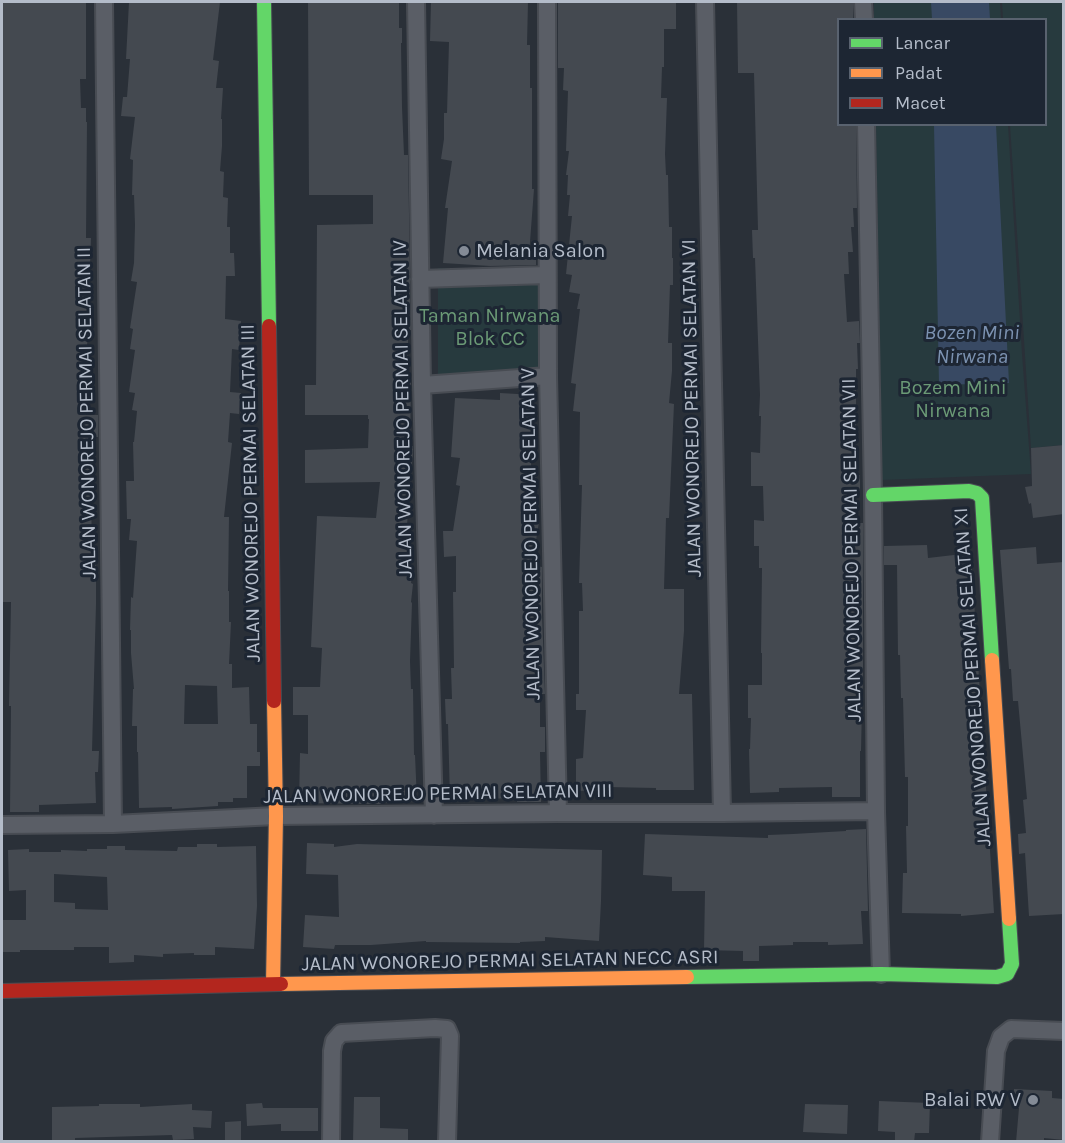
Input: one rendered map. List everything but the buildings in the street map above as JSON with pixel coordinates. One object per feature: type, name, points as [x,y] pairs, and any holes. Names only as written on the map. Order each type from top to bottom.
[{"type":"street","name":"JALAN WONOREJO PERMAI SELATAN II","points":[[104,2],[113,824]]},
{"type":"street","name":"JALAN WONOREJO PERMAI SELATAN III","points":[[264,2],[276,816],[273,984]]},
{"type":"street","name":"JALAN WONOREJO PERMAI SELATAN IV","points":[[417,2],[422,385],[434,815]]},
{"type":"street","name":"JALAN WONOREJO PERMAI SELATAN V","points":[[547,2],[548,376],[558,813]]},
{"type":"street","name":"JALAN WONOREJO PERMAI SELATAN VI","points":[[705,2],[722,813]]},
{"type":"street","points":[[863,2],[864,18]]},
{"type":"street","name":"JALAN WONOREJO PERMAI SELATAN VII","points":[[866,126],[876,811],[881,974]]},
{"type":"street","points":[[420,279],[547,275]]},
{"type":"street","points":[[422,385],[548,376]]},
{"type":"street","name":"JALAN WONOREJO PERMAI SELATAN XI","points":[[873,495],[969,491],[977,493],[982,498],[1012,964]]},
{"type":"street","name":"JALAN WONOREJO PERMAI SELATAN VIII","points":[[2,825],[113,824],[276,816],[876,811]]},
{"type":"street","name":"JALAN WONOREJO PERMAI SELATAN NECC ASRI","points":[[2,991],[881,974],[997,977],[1007,974],[1012,964]]},
{"type":"street","points":[[331,1142],[332,1051],[334,1041],[341,1033],[435,1028],[447,1029],[450,1036],[447,1142]]},
{"type":"street","points":[[990,1142],[996,1051],[1001,1037],[1011,1029],[1064,1031]]},
{"type":"green space","points":[[874,2],[1000,2],[1001,18],[874,18]]},
{"type":"green space","points":[[1002,2],[1063,2],[1063,445],[1031,448],[1010,126],[1047,126],[1047,18],[1003,18]]},
{"type":"green space","name":"Bozem Mini Nirwana","points":[[876,126],[1008,126],[1031,474],[882,480]]},
{"type":"green space","name":"Taman Nirwana Blok CC","points":[[438,268],[541,269],[542,386],[438,389]]},
{"type":"water","points":[[931,2],[989,2],[990,18],[932,18]]},
{"type":"water","name":"Bozen Mini Nirwana","points":[[934,126],[996,126],[1009,383],[939,385]]},
{"type":"traffic: fast","points":[[264,2],[269,326]]},
{"type":"traffic: fast","points":[[873,495],[969,491],[977,493],[982,498],[992,660]]},
{"type":"traffic: fast","points":[[687,977],[881,974],[997,977],[1007,974],[1012,964],[1009,919]]},
{"type":"traffic: slow","points":[[992,660],[1009,919]]},
{"type":"traffic: slow","points":[[273,984],[276,816],[274,701]]},
{"type":"traffic: slow","points":[[281,984],[687,977]]},
{"type":"traffic: jam","points":[[269,326],[274,701]]},
{"type":"traffic: jam","points":[[2,991],[281,984]]},
{"type":"place","name":"Melania Salon","points":[[464,251]]},
{"type":"place","name":"Balai RW V","points":[[1033,1100]]}]
